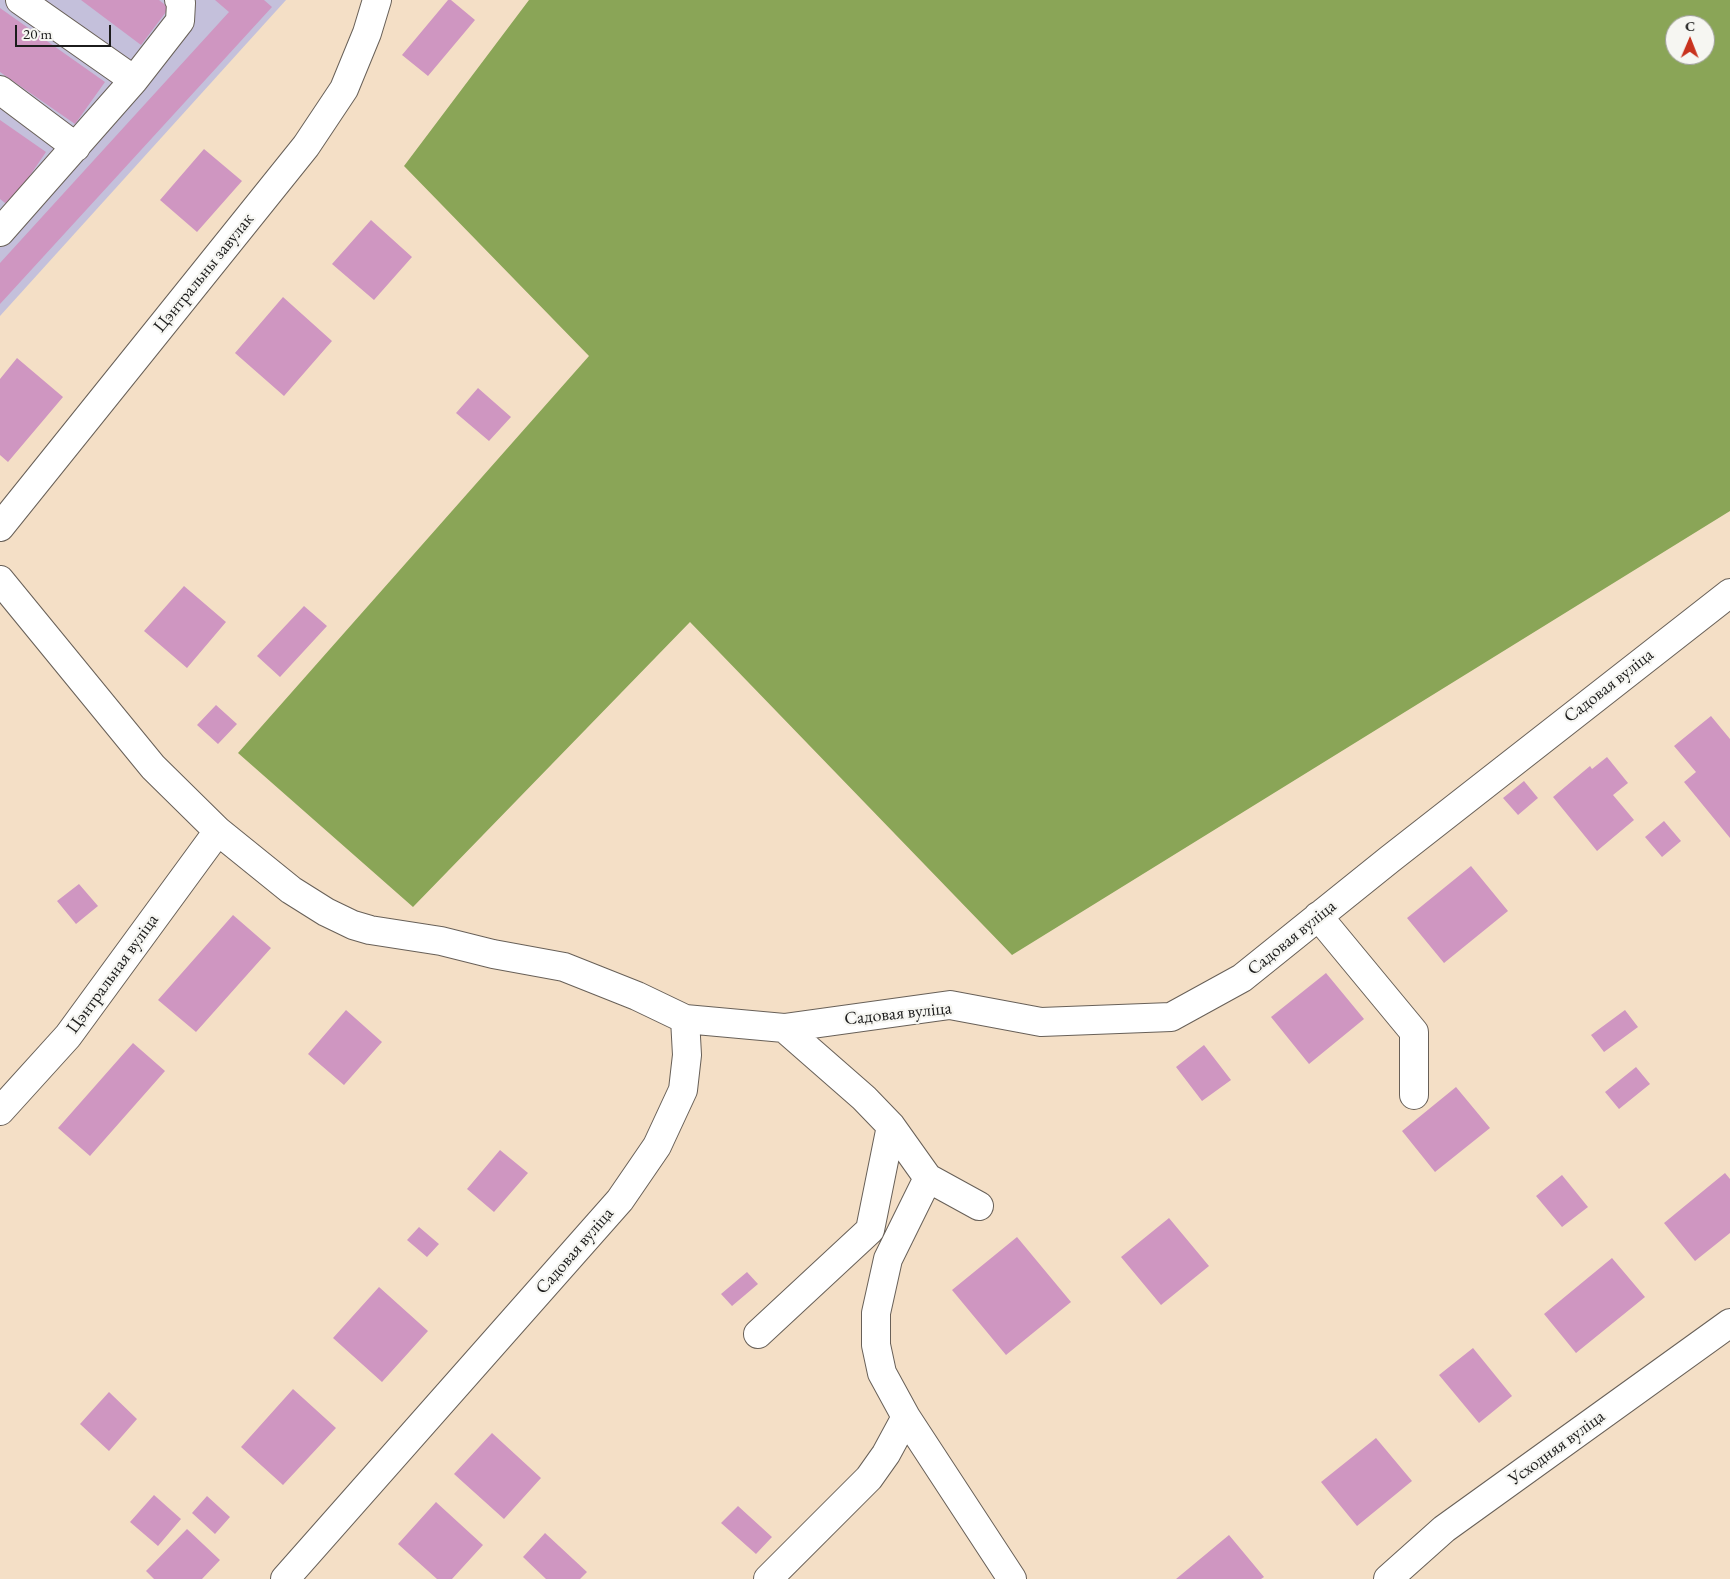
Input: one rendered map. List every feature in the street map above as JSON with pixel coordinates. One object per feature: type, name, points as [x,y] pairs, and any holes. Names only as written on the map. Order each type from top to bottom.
[{"type":"street","points":[[20,0],[134,80]]},
{"type":"street","points":[[3,224],[76,147],[134,80],[180,21],[181,3],[179,0]]},
{"type":"street","name":"Цэнтральны завулак","points":[[0,527],[306,146],[344,89],[367,33],[377,0]]},
{"type":"street","points":[[0,90],[76,147]]},
{"type":"street","points":[[0,580],[153,767],[218,830],[291,890],[326,912],[353,925],[370,930],[441,941],[493,954],[564,967],[637,996],[685,1020]]},
{"type":"street","name":"Садовая вуліца","points":[[285,1579],[620,1200],[657,1146],[683,1090],[687,1055],[685,1020],[784,1028],[950,1005],[1040,1022],[1170,1017],[1242,978],[1318,916],[1730,593]]},
{"type":"street","name":"Цэнтральная вуліца","points":[[0,1111],[68,1036],[218,830]]},
{"type":"street","points":[[1318,916],[1414,1032],[1414,1095]]},
{"type":"street","points":[[784,1028],[864,1098],[891,1126],[928,1178],[979,1206]]},
{"type":"street","points":[[758,1334],[870,1230],[891,1126]]},
{"type":"street","points":[[928,1178],[888,1259],[876,1313],[876,1345],[882,1373],[906,1417],[1012,1579]]},
{"type":"street","name":"Усходняя вуліца","points":[[1388,1579],[1444,1529],[1730,1323]]},
{"type":"street","points":[[768,1579],[869,1478],[886,1454],[906,1417]]},
{"type":"shaded area","points":[[0,0],[286,0],[0,316]]},
{"type":"green space","points":[[529,0],[1730,0],[1730,511],[1012,955],[690,622],[413,907],[238,753],[589,356],[404,166]]},
{"type":"building","points":[[81,0],[159,0],[169,8],[141,45]]},
{"type":"building","points":[[215,0],[264,0],[272,7],[0,304],[0,263],[229,12]]},
{"type":"building","points":[[448,0],[451,0],[475,20],[428,76],[402,55]]},
{"type":"building","points":[[0,8],[105,82],[75,124],[0,72]]},
{"type":"building","points":[[0,120],[46,152],[9,206],[0,199]]},
{"type":"building","points":[[204,149],[242,181],[197,232],[160,200]]},
{"type":"building","points":[[371,220],[412,257],[374,300],[332,264]]},
{"type":"building","points":[[283,297],[332,341],[284,396],[235,353]]},
{"type":"building","points":[[17,358],[63,397],[8,462],[0,455],[0,379]]},
{"type":"building","points":[[478,388],[511,417],[489,441],[456,413]]},
{"type":"building","points":[[184,586],[226,622],[187,668],[144,631]]},
{"type":"building","points":[[304,606],[327,626],[280,677],[257,656]]},
{"type":"building","points":[[216,705],[237,724],[218,744],[197,725]]},
{"type":"building","points":[[1711,716],[1730,739],[1730,838],[1684,782],[1696,772],[1674,746]]},
{"type":"building","points":[[1607,757],[1628,783],[1613,795],[1634,820],[1597,851],[1553,797],[1590,766],[1592,769]]},
{"type":"building","points":[[1524,781],[1538,798],[1518,815],[1503,798]]},
{"type":"building","points":[[1664,821],[1681,841],[1662,857],[1645,837]]},
{"type":"building","points":[[1471,866],[1508,911],[1444,963],[1407,918]]},
{"type":"building","points":[[79,884],[98,906],[76,924],[57,901]]},
{"type":"building","points":[[233,915],[271,948],[196,1032],[158,1000]]},
{"type":"building","points":[[1326,973],[1364,1019],[1309,1064],[1271,1017]]},
{"type":"building","points":[[346,1010],[382,1042],[344,1085],[308,1054]]},
{"type":"building","points":[[1625,1010],[1638,1027],[1604,1052],[1591,1035]]},
{"type":"building","points":[[133,1043],[165,1071],[90,1156],[58,1128]]},
{"type":"building","points":[[1204,1045],[1231,1080],[1202,1101],[1176,1067]]},
{"type":"building","points":[[1636,1067],[1650,1084],[1619,1109],[1605,1092]]},
{"type":"building","points":[[1456,1087],[1490,1128],[1435,1172],[1402,1131]]},
{"type":"building","points":[[500,1150],[528,1173],[494,1212],[467,1189]]},
{"type":"building","points":[[1725,1173],[1730,1179],[1730,1233],[1695,1261],[1664,1223]]},
{"type":"building","points":[[1562,1175],[1588,1207],[1562,1227],[1536,1196]]},
{"type":"building","points":[[1169,1218],[1209,1266],[1161,1305],[1121,1257]]},
{"type":"building","points":[[419,1227],[439,1244],[427,1257],[407,1240]]},
{"type":"building","points":[[1017,1237],[1071,1302],[1006,1355],[952,1290]]},
{"type":"building","points":[[1612,1258],[1645,1297],[1576,1353],[1544,1314]]},
{"type":"building","points":[[747,1272],[758,1284],[732,1306],[721,1294]]},
{"type":"building","points":[[379,1287],[428,1331],[382,1382],[333,1338]]},
{"type":"building","points":[[1473,1348],[1512,1396],[1479,1423],[1439,1375]]},
{"type":"building","points":[[293,1389],[336,1428],[283,1485],[241,1447]]},
{"type":"building","points":[[109,1392],[137,1419],[109,1451],[80,1424]]},
{"type":"building","points":[[492,1433],[541,1478],[504,1519],[454,1474]]},
{"type":"building","points":[[1376,1438],[1412,1481],[1357,1526],[1321,1482]]},
{"type":"building","points":[[154,1495],[181,1519],[158,1546],[130,1522]]},
{"type":"building","points":[[207,1496],[230,1517],[215,1534],[192,1513]]},
{"type":"building","points":[[436,1502],[483,1545],[452,1579],[437,1579],[398,1544]]},
{"type":"building","points":[[738,1506],[772,1537],[756,1554],[721,1523]]},
{"type":"building","points":[[187,1529],[220,1560],[202,1579],[154,1579],[146,1571]]},
{"type":"building","points":[[545,1533],[587,1572],[580,1579],[546,1579],[523,1557]]},
{"type":"building","points":[[1229,1535],[1264,1577],[1261,1579],[1176,1579]]}]
